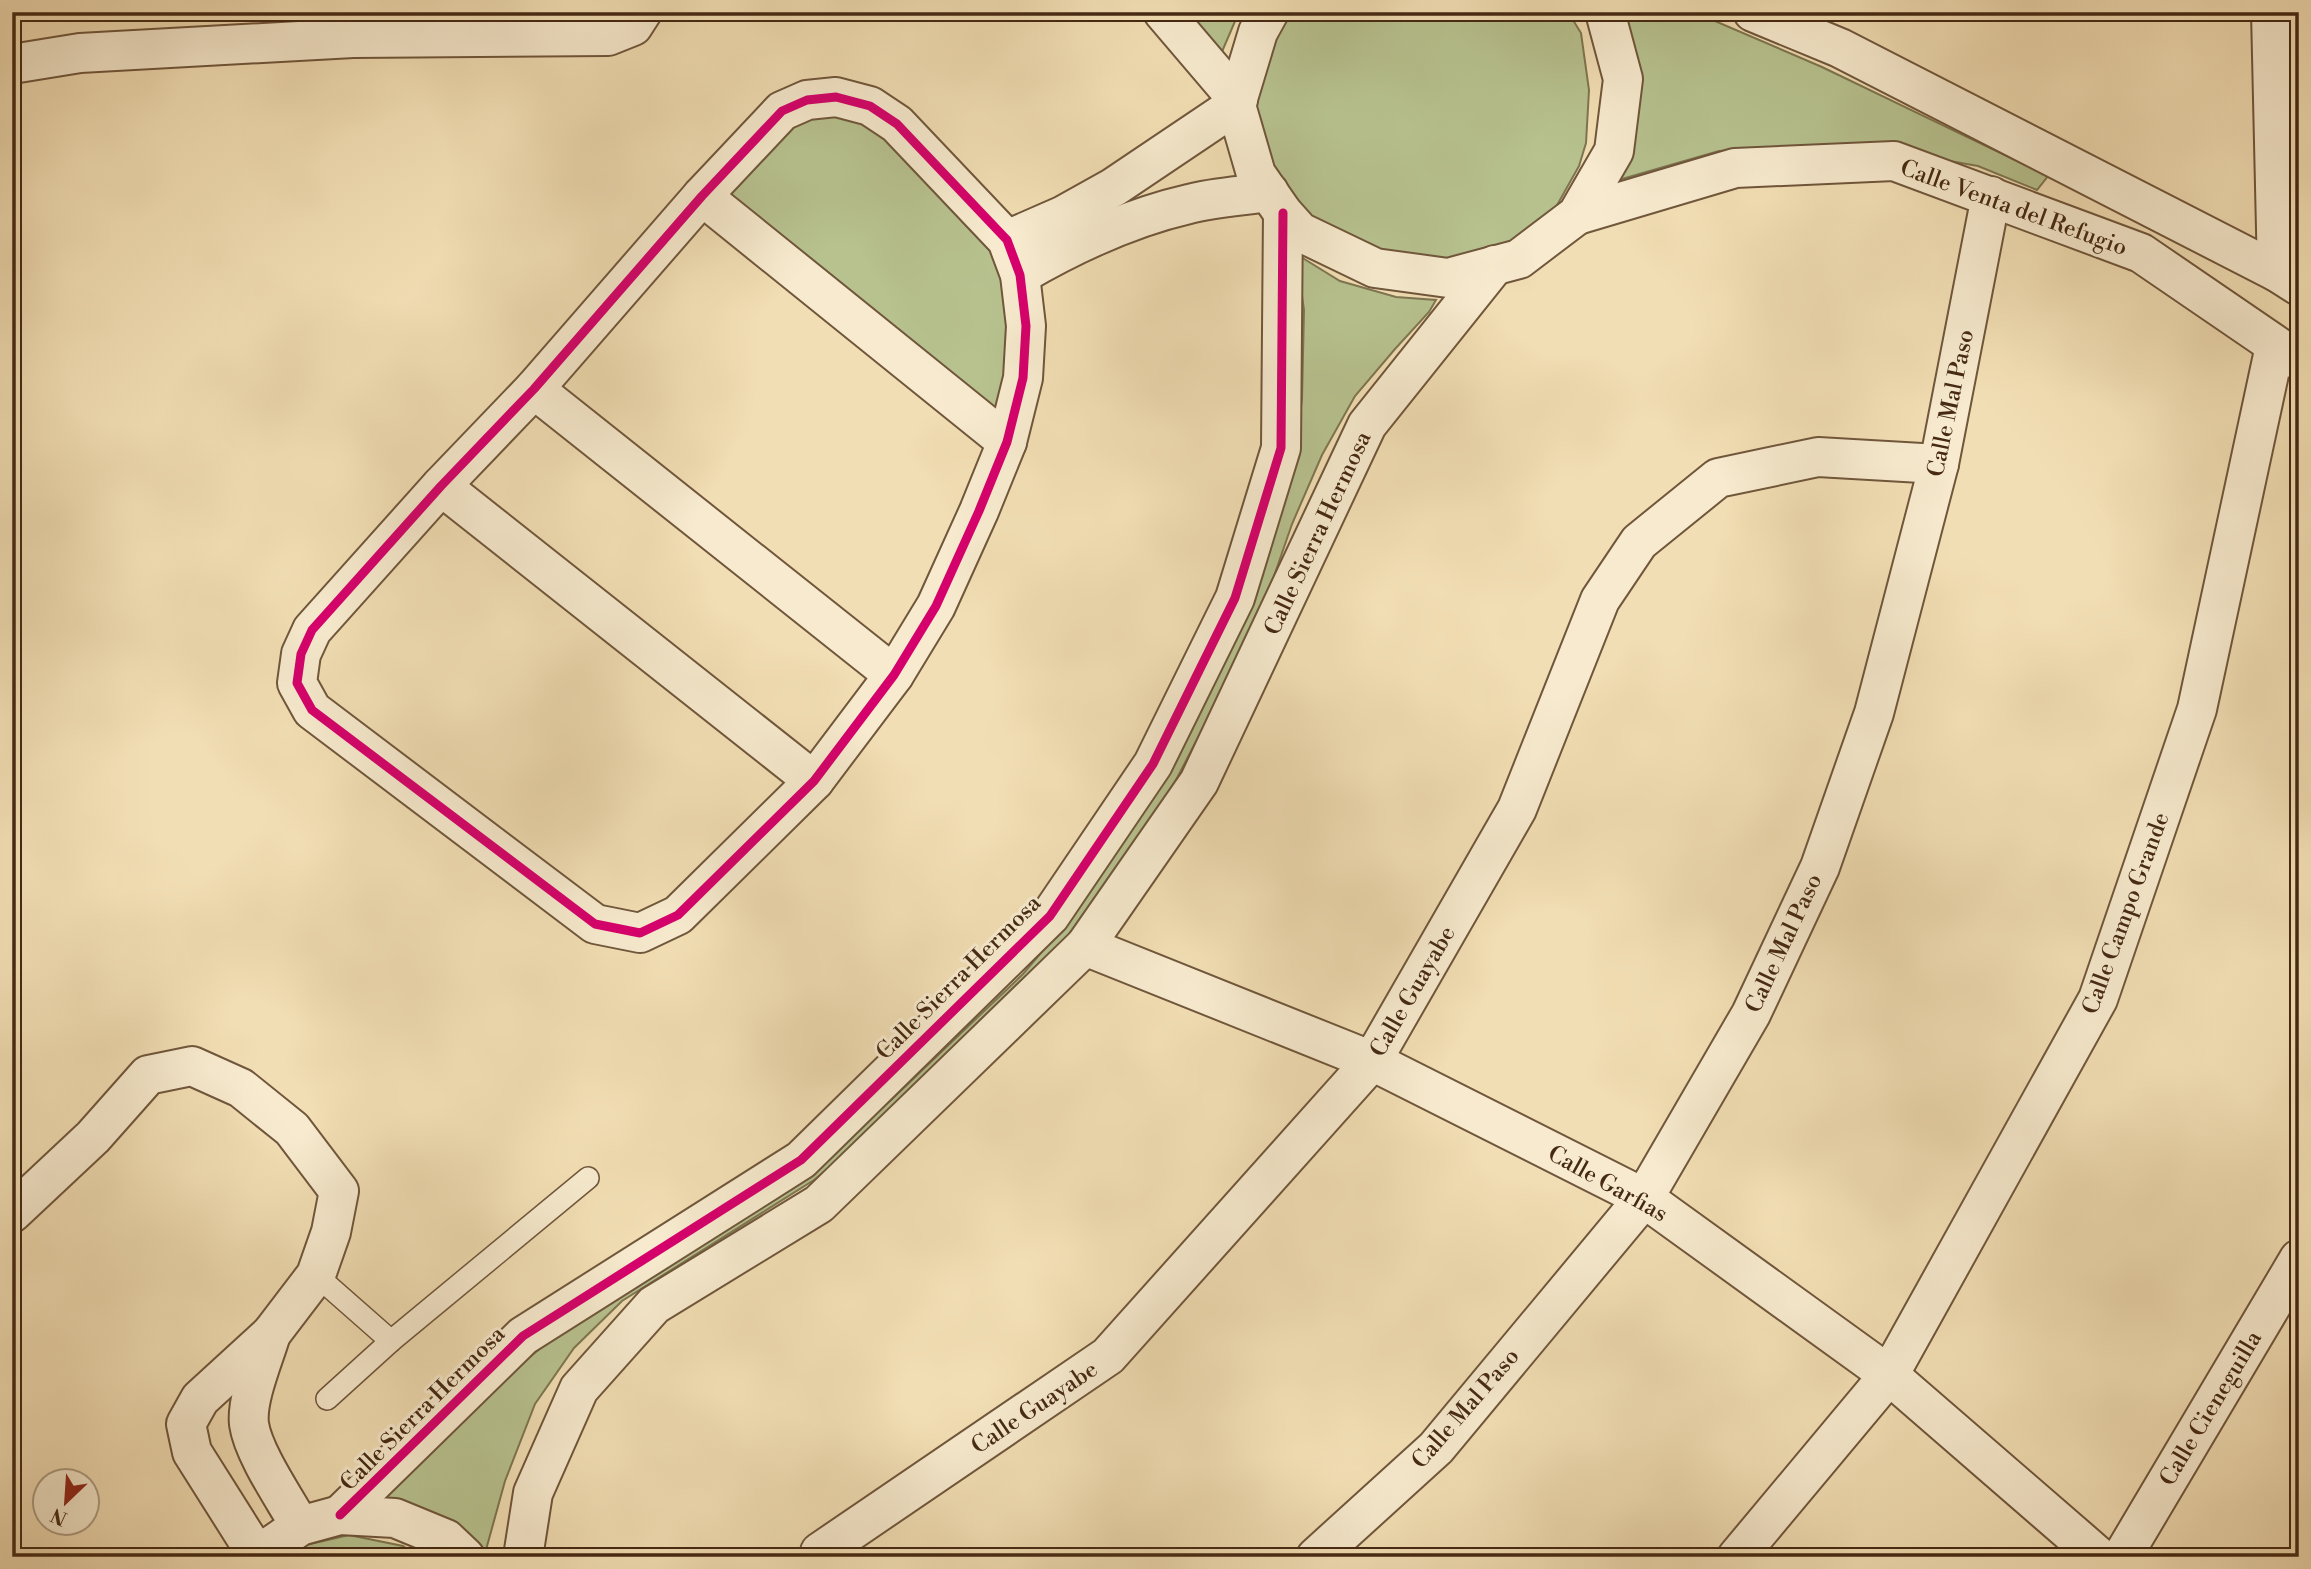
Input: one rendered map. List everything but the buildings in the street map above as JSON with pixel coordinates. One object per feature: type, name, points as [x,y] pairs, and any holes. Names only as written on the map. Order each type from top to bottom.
[{"type":"street","points":[[12,64],[80,53],[353,38],[608,36],[633,26],[642,12]]},
{"type":"street","points":[[1163,12],[1237,102],[1256,174],[1300,232],[1375,268],[1448,278],[1519,259],[1577,215],[1614,151],[1623,79],[1605,12]]},
{"type":"street","points":[[1007,240],[1062,216],[1114,187],[1237,102],[1258,32],[1269,12]]},
{"type":"street","name":"Calle Venta del Refugio","points":[[1753,12],[1840,48],[2288,279]]},
{"type":"street","points":[[2271,12],[2288,279]]},
{"type":"street","points":[[836,97],[870,106],[897,124],[1007,240],[1020,275],[1026,326],[1023,378],[1007,442],[979,512],[936,606],[894,676],[814,781],[678,915],[640,933],[595,924],[313,710],[298,683],[301,654],[312,630],[534,389],[702,195],[782,111],[807,100],[836,97]]},
{"type":"street","name":"Calle Venta del Refugio","points":[[1577,215],[1735,168],[1894,161],[2141,253],[2287,353]]},
{"type":"street","points":[[702,195],[1007,442]]},
{"type":"street","name":"Calle Mal Paso","points":[[1316,1557],[1436,1448],[1644,1198],[1751,1014],[1819,867],[1874,713],[1939,464],[1991,196]]},
{"type":"street","points":[[1020,275],[1102,232],[1191,203],[1276,202]]},
{"type":"street","name":"Calle Sierra Hermosa","points":[[340,1515],[523,1336],[800,1160],[1050,916],[1153,764],[1235,598],[1281,448],[1276,202]]},
{"type":"street","name":"Calle Sierra Hermosa","points":[[523,1557],[533,1493],[579,1389],[654,1305],[819,1204],[1085,946],[1199,782],[1367,425],[1495,265]]},
{"type":"street","name":"Calle Campo Grande","points":[[1737,1557],[1889,1375],[2098,999],[2197,709],[2287,353]]},
{"type":"street","points":[[534,389],[894,676]]},
{"type":"street","name":"Calle Guayabe","points":[[819,1557],[820,1552],[1108,1356],[1372,1061],[1517,809],[1600,600],[1639,542],[1718,478],[1818,457],[1939,464]]},
{"type":"street","points":[[442,486],[814,781]]},
{"type":"street","name":"Calle Garfias","points":[[1085,946],[1372,1061],[1644,1198],[1889,1375],[2099,1557]]},
{"type":"street","points":[[12,1213],[93,1137],[148,1075],[192,1066],[241,1088],[292,1129],[339,1191],[331,1232],[316,1275],[271,1334],[200,1399],[186,1424],[192,1452],[256,1556],[300,1526],[340,1515],[396,1518],[446,1539],[465,1557]]},
{"type":"street","name":"Calle Cieneguilla","points":[[2122,1557],[2299,1259]]},
{"type":"street","points":[[271,1334],[248,1421],[253,1441],[300,1526]]},
{"type":"lane","points":[[327,1399],[391,1340],[588,1178]]},
{"type":"lane","points":[[316,1275],[391,1340]]},
{"type":"green space","points":[[1181,12],[1239,12],[1218,61]]},
{"type":"green space","points":[[1274,12],[1568,12],[1581,33],[1589,90],[1586,143],[1579,166],[1556,207],[1514,243],[1447,263],[1391,258],[1336,240],[1288,202],[1260,146],[1254,82]]},
{"type":"green space","points":[[1611,12],[1694,12],[1822,67],[2048,176],[2037,190],[1978,166],[1858,145],[1719,151],[1615,181]]},
{"type":"green space","points":[[836,97],[1007,240],[1007,442],[702,196],[782,111]]},
{"type":"green space","points":[[1301,257],[1340,281],[1396,297],[1436,300],[1429,312],[1355,396],[1322,455],[1239,659],[1176,780],[1118,872],[1075,930],[906,1105],[814,1180],[622,1301],[574,1348],[535,1404],[505,1481],[484,1557],[375,1501],[526,1360],[592,1306],[798,1175],[891,1100],[1023,974],[1079,908],[1153,798],[1290,483],[1302,399],[1304,310],[1298,267]]},
{"type":"green space","points":[[349,1535],[403,1546],[418,1557],[284,1557],[297,1547]]},
{"type":"cycle path","points":[[836,97],[870,106],[897,124],[1007,240],[1020,275],[1026,326],[1023,378],[1007,442],[936,606],[894,675],[814,781],[678,915],[640,933],[595,924],[312,710],[297,683],[301,654],[312,630],[441,486],[534,389],[702,196],[782,111],[807,100],[836,97]]},
{"type":"cycle path","points":[[340,1515],[523,1336],[801,1160],[1050,916],[1153,764],[1235,598],[1281,448],[1283,213]]}]
